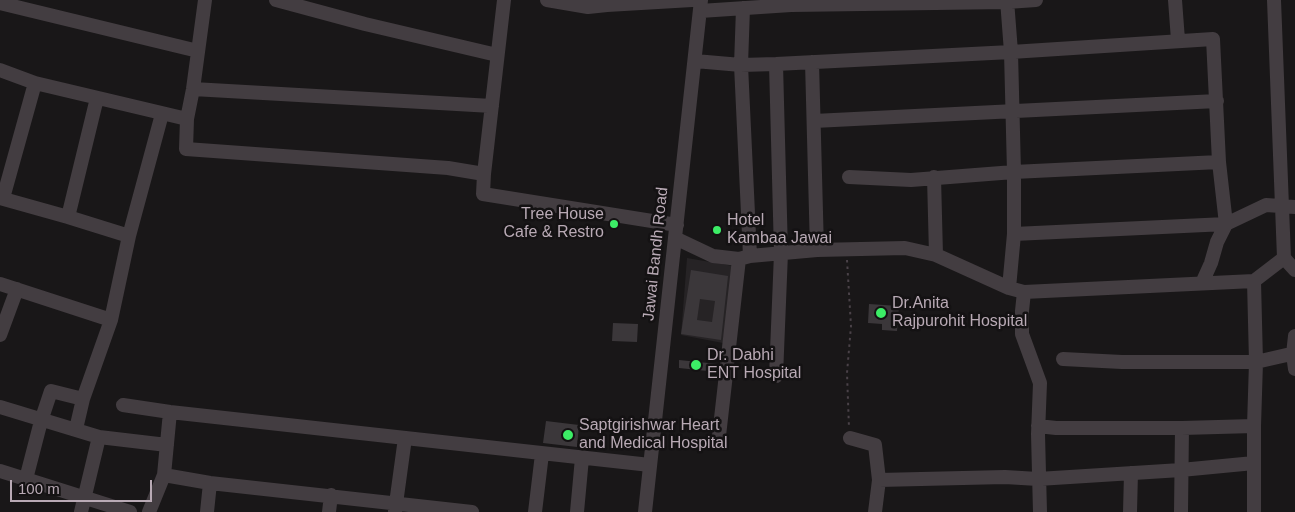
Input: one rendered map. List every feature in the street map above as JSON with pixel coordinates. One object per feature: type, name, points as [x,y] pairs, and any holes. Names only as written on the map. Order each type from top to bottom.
[{"type":"street","points":[[205,0],[187,119],[186,149],[448,168],[484,174]]},
{"type":"street","points":[[276,0],[365,24],[497,54]]},
{"type":"street","points":[[547,0],[588,7],[608,3],[698,4],[743,8],[867,2],[1036,0]]},
{"type":"street","points":[[1175,0],[1178,40]]},
{"type":"street","points":[[501,1],[483,194],[676,232],[713,256],[744,257],[817,250],[905,248],[936,255],[1009,288],[1024,292],[1254,281],[1284,258],[1289,206],[1274,0]]},
{"type":"street","points":[[1007,1],[1011,52],[1014,172],[1014,234],[1009,288]]},
{"type":"street","points":[[0,3],[198,51]]},
{"type":"street","name":"Jawai Bandh Road","points":[[645,512],[695,61],[698,4]]},
{"type":"street","points":[[720,436],[744,257],[741,65],[743,8]]},
{"type":"street","points":[[695,61],[741,65],[776,64],[1011,52],[1178,40],[1213,40],[1219,162],[1226,224],[1217,242],[1202,284]]},
{"type":"street","points":[[812,62],[817,250]]},
{"type":"street","points":[[776,64],[781,253],[776,376]]},
{"type":"street","points":[[0,70],[35,83],[187,119]]},
{"type":"street","points":[[35,83],[1,198],[129,236]]},
{"type":"street","points":[[193,88],[492,106]]},
{"type":"street","points":[[68,217],[97,98]]},
{"type":"street","points":[[814,121],[1217,101]]},
{"type":"street","points":[[76,429],[83,399],[111,320],[129,236],[162,114]]},
{"type":"street","points":[[849,177],[911,180],[1014,172],[1219,162]]},
{"type":"street","points":[[934,177],[936,255]]},
{"type":"street","points":[[1014,234],[1226,224],[1266,205],[1289,206]]},
{"type":"street","points":[[1284,258],[1295,270]]},
{"type":"street","points":[[1254,281],[1256,362],[1254,512]]},
{"type":"street","points":[[0,284],[111,320]]},
{"type":"street","points":[[0,335],[17,288]]},
{"type":"street","points":[[1024,292],[1022,334],[1040,383],[1038,426],[1040,512]]},
{"type":"street","points":[[1295,336],[1295,369]]},
{"type":"street","points":[[1063,359],[1122,362],[1256,362],[1294,354]]},
{"type":"street","points":[[26,479],[41,420],[52,391],[83,399]]},
{"type":"street","points":[[123,405],[170,412],[650,465]]},
{"type":"street","points":[[0,407],[99,437],[168,445]]},
{"type":"street","points":[[150,512],[164,475],[170,412]]},
{"type":"street","points":[[1038,426],[1105,429],[1254,426]]},
{"type":"street","points":[[1181,512],[1182,428]]},
{"type":"street","points":[[83,505],[99,437]]},
{"type":"street","points":[[395,507],[404,438]]},
{"type":"street","points":[[850,438],[875,445],[879,480],[875,512]]},
{"type":"street","points":[[535,512],[542,454]]},
{"type":"street","points":[[577,512],[582,458]]},
{"type":"street","points":[[879,480],[1006,477],[1038,480],[1254,463]]},
{"type":"street","points":[[0,471],[26,479],[83,505],[130,512]]},
{"type":"street","points":[[1130,512],[1131,473]]},
{"type":"street","points":[[164,475],[210,483],[331,496],[395,507],[464,512]]},
{"type":"street","points":[[208,512],[210,483]]},
{"type":"street","points":[[329,512],[331,496]]},
{"type":"path","points":[[847,249],[851,326],[847,373],[850,438]]},
{"type":"shaded area","points":[[687,258],[733,266],[723,343],[681,335]]},
{"type":"building","points":[[691,270],[728,276],[721,340],[681,334]],"holes":[[[700,299],[715,301],[712,322],[697,320]]]},
{"type":"building","points":[[869,304],[899,306],[897,331],[882,330],[882,324],[868,323]]},
{"type":"building","points":[[613,323],[638,324],[637,342],[612,341]]},
{"type":"building","points":[[679,360],[718,364],[717,372],[679,368]]},
{"type":"building","points":[[546,421],[579,425],[577,447],[543,443]]},
{"type":"place","name":"Tree House Cafe & Restro","points":[[614,224]]},
{"type":"place","name":"Hotel Kambaa Jawai","points":[[717,230]]},
{"type":"place","name":"Dr.Anita Rajpurohit Hospital","points":[[881,313]]},
{"type":"place","name":"Dr. Dabhi ENT Hospital","points":[[696,365]]},
{"type":"place","name":"Saptgirishwar Heart and Medical Hospital","points":[[568,435]]}]
